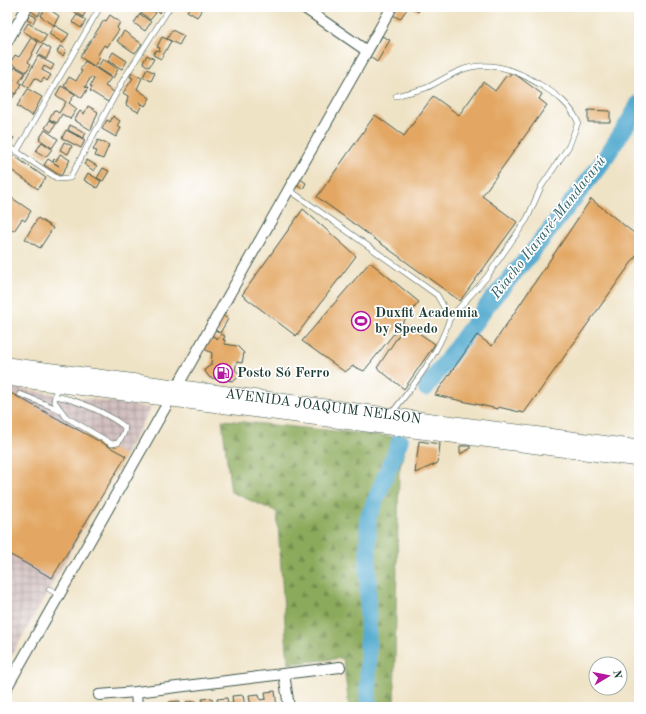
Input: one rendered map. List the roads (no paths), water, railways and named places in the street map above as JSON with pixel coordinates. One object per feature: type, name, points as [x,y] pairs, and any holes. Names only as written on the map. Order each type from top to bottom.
[{"type":"main road","name":"AVENIDA JOAQUIM NELSON","points":[[7,365],[173,393],[484,433],[639,459]]},
{"type":"main road","name":"AVENIDA JOAQUIM NELSON","points":[[7,378],[56,390],[173,393],[390,415],[455,429]]},
{"type":"main road","name":"AVENIDA JOAQUIM NELSON","points":[[484,433],[639,448]]},
{"type":"street","points":[[7,42],[27,7]]},
{"type":"street","points":[[303,7],[367,51]]},
{"type":"street","points":[[7,687],[288,188],[392,7]]},
{"type":"street","points":[[99,695],[340,668]]},
{"type":"street","points":[[284,674],[289,707]]},
{"type":"street","points":[[136,692],[138,707]]},
{"type":"lane","points":[[17,151],[100,7]]},
{"type":"lane","points":[[7,145],[58,179],[70,178],[125,77],[170,7]]},
{"type":"lane","points":[[390,415],[422,374],[445,333],[450,318],[486,278],[526,220],[541,187],[569,146],[578,122],[573,111],[567,104],[551,91],[522,74],[508,68],[478,65],[459,71],[426,88],[396,96]]},
{"type":"lane","points":[[288,188],[437,295],[450,318]]},
{"type":"lane","points":[[56,390],[73,400],[115,419],[126,430],[118,443],[112,444],[66,417],[54,401],[56,390]]},
{"type":"lane","points":[[20,394],[60,410]]},
{"type":"lane","points":[[49,589],[59,595]]},
{"type":"waterway","name":"Riacho Itararé-Mandacarú","points":[[426,388],[489,303],[533,251],[601,164],[628,123],[639,103]]},
{"type":"waterway","name":"Riacho Itararé-Mandacarú","points":[[368,707],[368,518],[400,441]]},
{"type":"place","name":"Duxfit Academia by Speedo","points":[[361,321]]},
{"type":"place","name":"Posto Só Ferro","points":[[223,373]]}]
